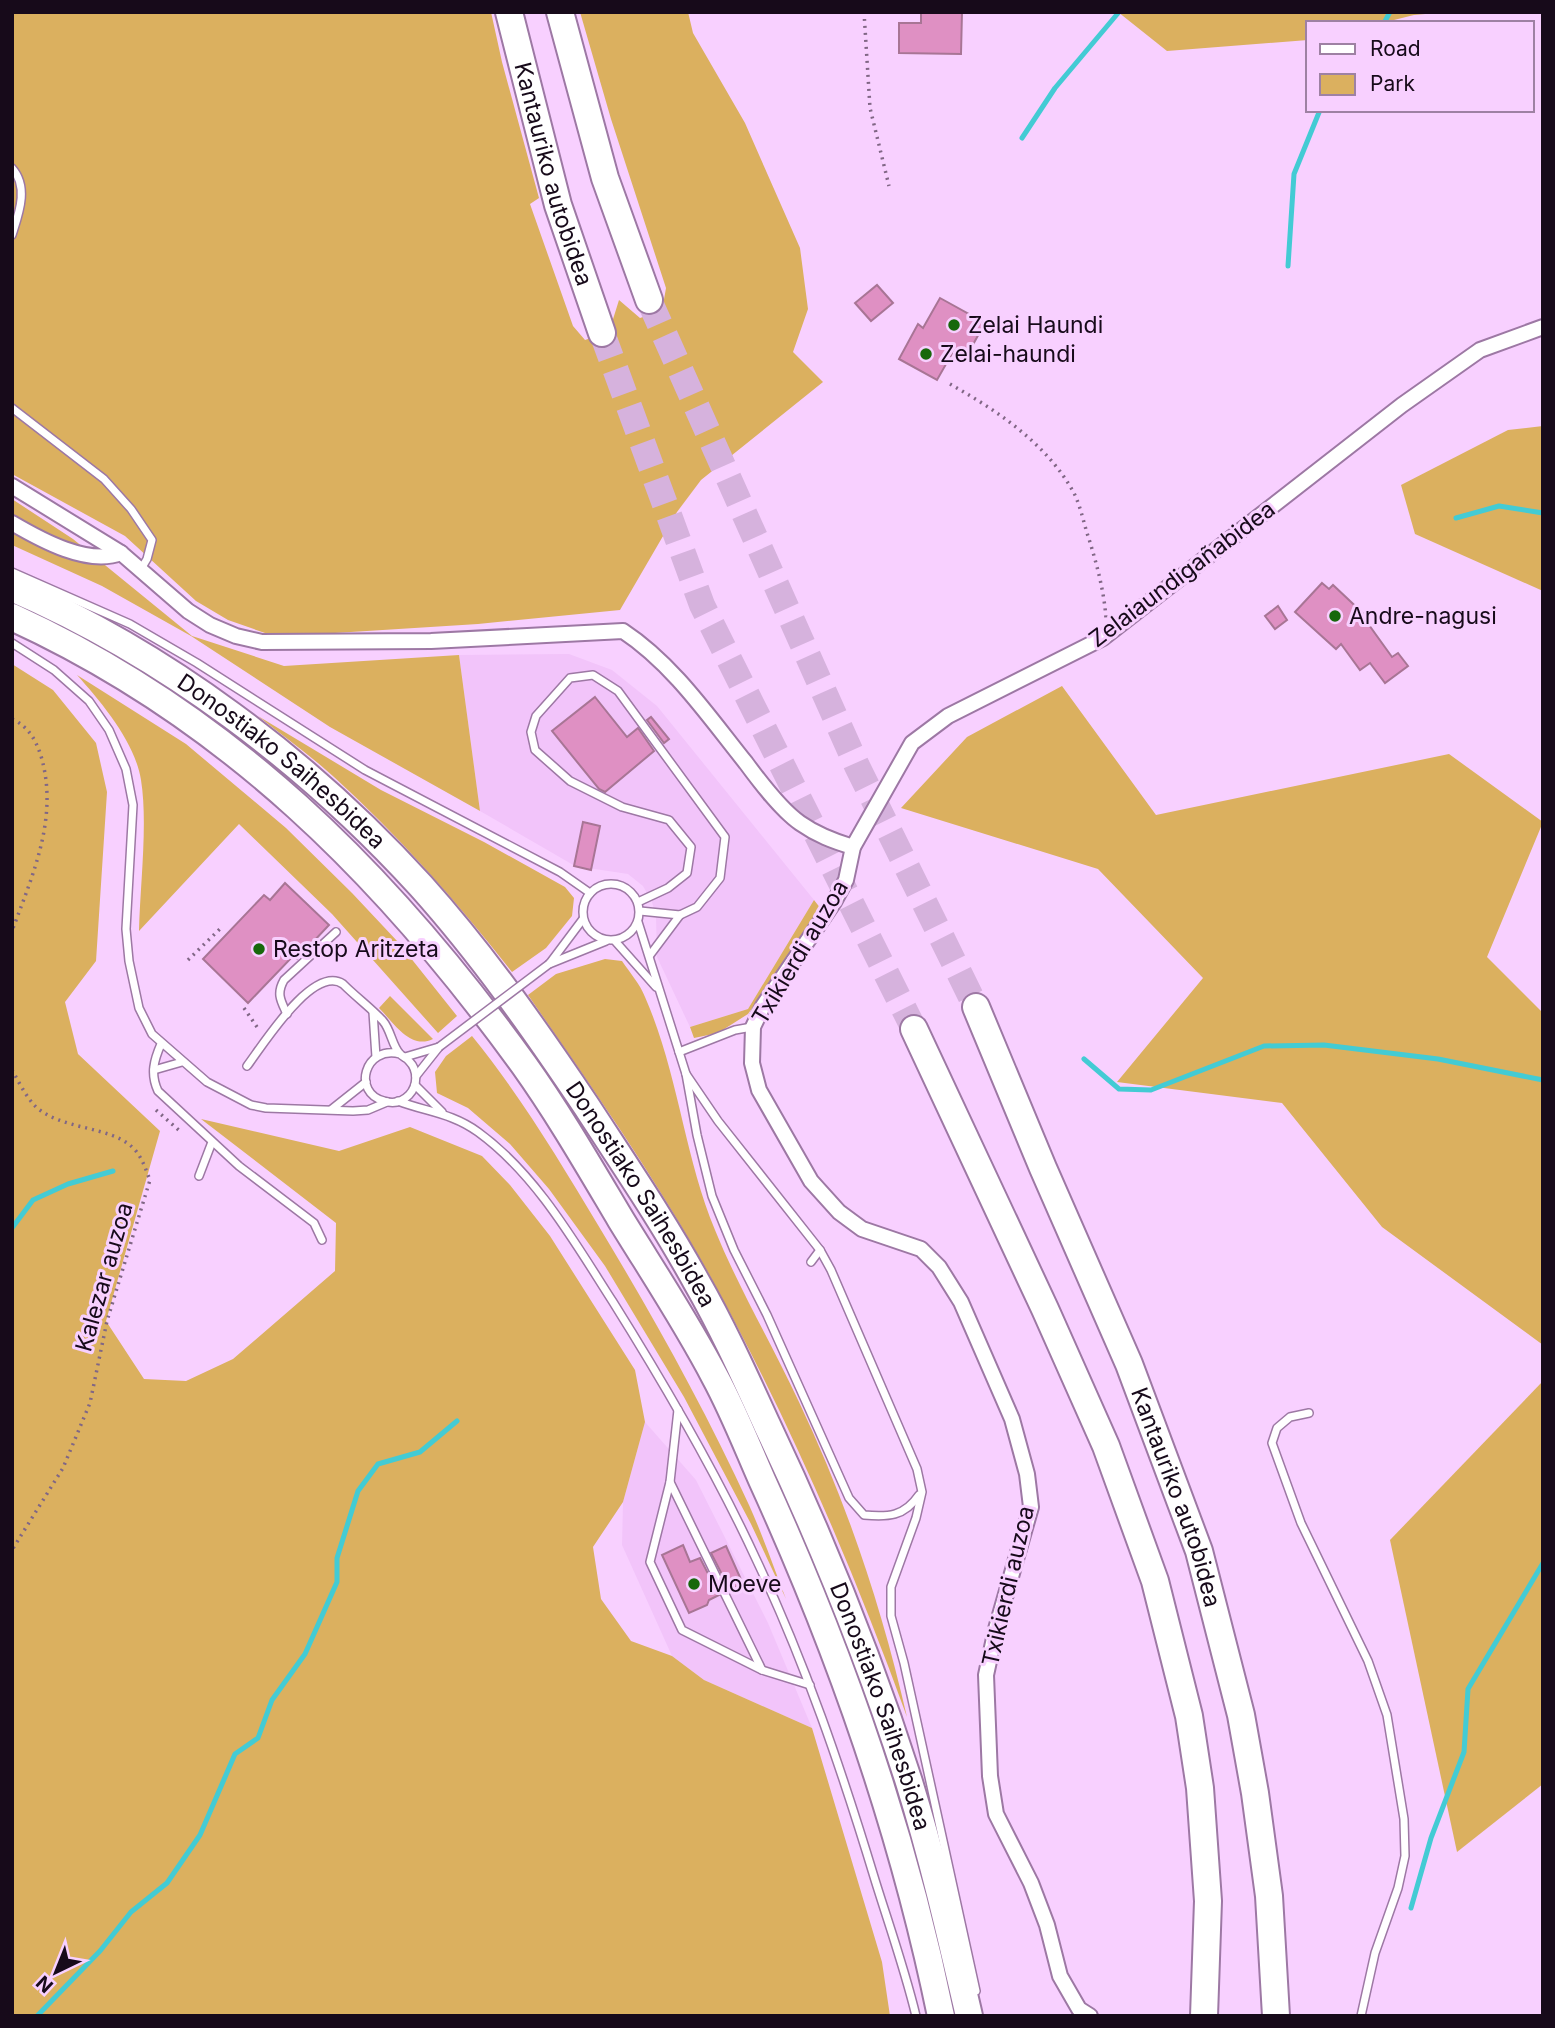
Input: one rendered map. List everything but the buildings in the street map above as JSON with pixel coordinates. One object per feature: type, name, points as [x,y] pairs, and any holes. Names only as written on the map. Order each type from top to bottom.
[{"type":"highway","name":"Kantauriko autobidea","points":[[509,12],[558,205],[602,333]]},
{"type":"highway","points":[[560,12],[605,178],[649,300]]},
{"type":"highway","name":"Donostiako Saihesbidea","points":[[12,588],[53,605],[118,639],[197,691],[295,767],[347,813],[421,886],[482,962],[560,1068],[618,1154],[696,1281],[807,1510],[872,1675],[909,1785],[974,2010]]},
{"type":"highway","name":"Donostiako Saihesbidea","points":[[12,617],[105,664],[181,713],[261,774],[330,836],[400,908],[455,973],[527,1069],[716,1377],[778,1515],[850,1694],[891,1818],[941,2016]]},
{"type":"highway","name":"Kantauriko autobidea","points":[[976,1006],[1129,1364],[1199,1550],[1241,1714],[1255,1793],[1269,1896],[1276,2016]]},
{"type":"highway","name":"Kantauriko autobidea","points":[[914,1029],[1106,1446],[1155,1581],[1189,1716],[1200,1788],[1208,1901],[1204,2016]]},
{"type":"street","name":"Zelaiaundigañabidea","points":[[853,847],[912,743],[948,716],[1103,638],[1402,405],[1480,350],[1543,327]]},
{"type":"street","name":"Txikierdi auzoa","points":[[12,486],[121,553],[188,611],[210,625],[236,636],[262,642],[443,641],[602,630],[623,631],[648,647],[797,821],[825,839],[853,847],[846,880],[834,902],[764,1006],[753,1027],[752,1063],[759,1090],[811,1181],[839,1212],[862,1228],[921,1250],[939,1267],[961,1303],[1012,1419],[1027,1474],[1031,1507],[996,1629],[986,1675],[990,1776],[996,1814],[1031,1883],[1047,1924],[1060,1976],[1079,2009],[1090,2016]]},
{"type":"street","points":[[12,523],[87,556],[109,558],[121,553]]},
{"type":"lane","points":[[12,168],[19,175],[22,200],[12,235]]},
{"type":"lane","points":[[12,408],[104,479],[131,509],[152,540],[141,569]]},
{"type":"lane","points":[[12,572],[130,624],[197,663],[365,770],[560,872],[590,893]]},
{"type":"lane","points":[[12,643],[54,670],[89,701],[109,730],[126,769],[133,805],[126,929],[129,961],[139,1007],[152,1034],[161,1044],[207,1082],[251,1105],[313,1111],[368,1110],[387,1102],[398,1101],[443,1112]]},
{"type":"lane","points":[[638,902],[668,888],[687,873],[691,847],[669,820],[622,807],[570,781],[536,750],[531,732],[536,716],[570,678],[593,675],[618,691],[725,837],[720,878],[697,907],[680,915],[650,955]]},
{"type":"lane","points":[[416,1076],[439,1047],[549,964],[606,941],[615,941],[632,932],[640,911],[631,892],[622,886],[599,886],[590,893],[583,905],[583,919],[589,931],[606,941]]},
{"type":"lane","points":[[640,911],[680,915]]},
{"type":"lane","points":[[549,964],[583,919]]},
{"type":"lane","points":[[638,922],[686,1074],[712,1196],[734,1250],[767,1315],[849,1498],[864,1515],[887,1517],[906,1510],[922,1492]]},
{"type":"lane","points":[[287,1014],[278,991],[284,981],[336,932]]},
{"type":"lane","points":[[615,941],[659,990]]},
{"type":"lane","points":[[247,1066],[300,999],[318,983],[337,980],[384,1022],[402,1055],[413,1065],[415,1085],[410,1094],[398,1101]]},
{"type":"lane","points":[[373,1012],[376,1057]]},
{"type":"lane","points":[[679,1052],[735,1030],[753,1027]]},
{"type":"lane","points":[[161,1044],[154,1060],[154,1082],[158,1091],[239,1166],[314,1223],[322,1240]]},
{"type":"lane","points":[[387,1102],[372,1094],[366,1082],[367,1070],[376,1057],[392,1052],[402,1055],[439,1047]]},
{"type":"lane","points":[[154,1070],[181,1062]]},
{"type":"lane","points":[[686,1074],[718,1121],[820,1250],[917,1469],[922,1492],[916,1518],[891,1587],[891,1616],[947,1850],[974,2010]]},
{"type":"lane","points":[[331,1110],[366,1082]]},
{"type":"lane","points":[[415,1085],[443,1112],[478,1132],[526,1179],[591,1268],[678,1410],[756,1559],[810,1685],[854,1811],[916,2016]]},
{"type":"lane","points":[[199,1176],[212,1142]]},
{"type":"lane","points":[[811,1262],[820,1250]]},
{"type":"lane","points":[[678,1410],[670,1482],[650,1562],[682,1630],[762,1670],[810,1685]]},
{"type":"lane","points":[[1309,1413],[1290,1418],[1277,1428],[1272,1443],[1301,1523],[1368,1661],[1387,1715],[1404,1819],[1405,1856],[1398,1888],[1375,1953],[1361,2016]]},
{"type":"lane","points":[[670,1482],[762,1670]]},
{"type":"path","points":[[864,12],[870,108],[889,186]]},
{"type":"path","points":[[950,384],[991,407],[1023,433],[1054,463],[1075,495],[1104,594],[1106,618],[1103,638]]},
{"type":"path","points":[[12,719],[19,722],[36,740],[45,769],[49,796],[43,844],[12,931]]},
{"type":"path","points":[[188,960],[223,926]]},
{"type":"path","points":[[244,1008],[257,1027]]},
{"type":"path","name":"Kalezar auzoa","points":[[12,1070],[36,1107],[54,1119],[130,1145],[141,1158],[150,1180],[107,1321],[90,1403],[63,1468],[12,1550]]},
{"type":"path","points":[[156,1110],[182,1133]]},
{"type":"shaded area","points":[[569,654],[612,670],[657,706],[814,900],[748,1009],[690,1027],[657,957],[656,917],[652,902],[643,886],[628,874],[575,866],[480,811],[459,655]]},
{"type":"shaded area","name":"Moeve","points":[[645,1422],[696,1480],[768,1623],[812,1728],[704,1680],[672,1656],[622,1545],[623,1502]]},
{"type":"green space","points":[[12,12],[491,12],[539,198],[530,204],[573,326],[585,340],[609,332],[619,300],[640,318],[662,311],[666,288],[611,119],[580,12],[688,12],[693,33],[745,123],[800,248],[808,309],[793,352],[823,382],[701,480],[677,512],[620,610],[478,624],[335,633],[265,633],[228,620],[196,601],[125,536],[12,474]]},
{"type":"green space","points":[[1118,12],[1448,12],[1414,15],[1390,21],[1306,21],[1306,40],[1167,51]]},
{"type":"green space","points":[[1543,426],[1543,591],[1415,534],[1401,485],[1508,430]]},
{"type":"green space","points":[[12,499],[73,539],[192,636],[284,666],[459,655],[480,811],[330,727],[191,636],[102,586],[12,545]]},
{"type":"green space","points":[[12,664],[53,690],[96,743],[107,792],[96,961],[65,1002],[78,1054],[160,1131],[106,1321],[144,1379],[186,1381],[233,1359],[335,1271],[336,1223],[201,1119],[339,1151],[410,1127],[482,1156],[510,1185],[550,1236],[635,1370],[645,1422],[623,1502],[593,1547],[601,1599],[631,1641],[672,1656],[704,1680],[812,1728],[882,1962],[890,2016],[12,2016]]},
{"type":"green space","points":[[77,675],[186,744],[286,828],[398,942],[457,1016],[438,1033],[332,914],[239,824],[139,931],[144,815],[138,766],[125,737]]},
{"type":"green space","points":[[1062,686],[1156,815],[1449,754],[1543,822],[1487,957],[1543,1013],[1543,1345],[1382,1227],[1282,1103],[1117,1082],[1203,978],[1098,869],[901,808],[967,737]]},
{"type":"green space","points":[[258,716],[381,790],[565,887],[574,898],[572,916],[546,948],[512,972],[449,895],[382,823],[325,769]]},
{"type":"green space","points":[[814,900],[821,909],[748,1014],[718,1033],[694,1038],[690,1027],[748,1009]]},
{"type":"green space","points":[[605,959],[622,961],[645,997],[666,1055],[704,1202],[724,1252],[799,1402],[833,1478],[862,1556],[907,1717],[862,1598],[812,1480],[728,1309],[657,1187],[528,995],[556,974]]},
{"type":"green space","points":[[390,996],[433,1039],[417,1041],[397,1027],[379,1008]]},
{"type":"green space","points":[[472,1036],[554,1152],[658,1328],[732,1469],[759,1528],[786,1599],[751,1524],[684,1397],[605,1266],[549,1189],[510,1144],[468,1108],[437,1093],[435,1072],[446,1056]]},
{"type":"green space","points":[[1543,1381],[1543,1784],[1457,1852],[1390,1540]]},
{"type":"waterway","points":[[1022,138],[1055,88],[1119,12]]},
{"type":"waterway","points":[[1385,21],[1390,12]]},
{"type":"waterway","points":[[1288,266],[1294,174],[1319,112]]},
{"type":"waterway","points":[[1456,518],[1499,506],[1543,513]]},
{"type":"waterway","points":[[1084,1059],[1119,1089],[1151,1090],[1264,1046],[1324,1045],[1438,1059],[1543,1080]]},
{"type":"waterway","points":[[12,1228],[33,1200],[68,1184],[113,1171]]},
{"type":"waterway","points":[[37,2016],[100,1951],[131,1912],[167,1883],[200,1835],[235,1754],[258,1738],[272,1700],[305,1654],[337,1582],[337,1558],[358,1491],[378,1464],[420,1452],[457,1421]]},
{"type":"waterway","points":[[1411,1908],[1431,1838],[1464,1752],[1468,1689],[1543,1563]]},
{"type":"tunnel","points":[[649,300],[857,766],[976,1007]]},
{"type":"tunnel","points":[[602,333],[702,605],[914,1029]]},
{"type":"place","name":"Zelai Haundi","points":[[954,325]]},
{"type":"place","name":"Zelai-haundi","points":[[926,354]]},
{"type":"place","name":"Andre-nagusi","points":[[1335,616]]},
{"type":"place","name":"Restop Aritzeta","points":[[259,949]]},
{"type":"place","name":"Moeve","points":[[694,1584]]}]
